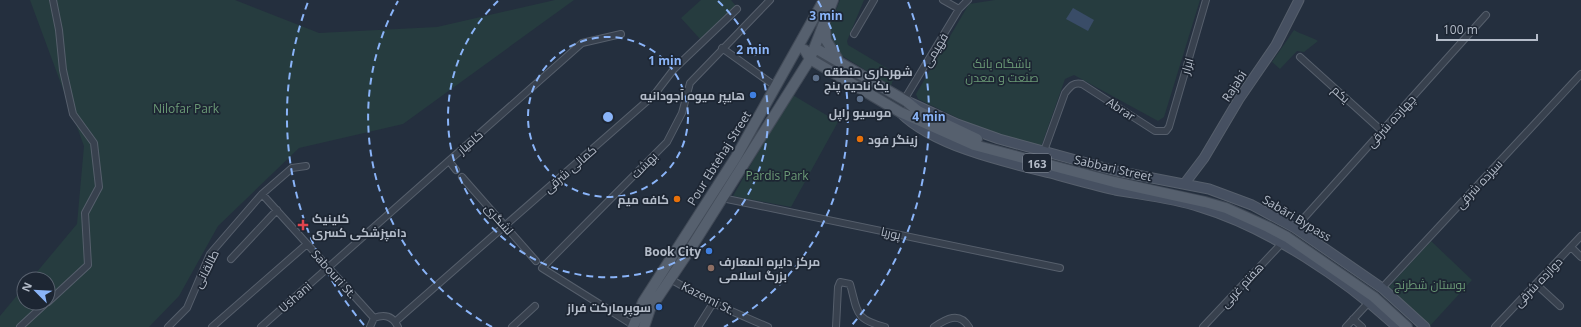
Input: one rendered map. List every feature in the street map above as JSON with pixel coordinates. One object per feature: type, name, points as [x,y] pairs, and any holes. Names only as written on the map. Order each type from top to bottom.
[{"type":"main road","name":"Pour Ebtehaj Street","points":[[633,326],[644,302],[680,246],[718,195],[807,55],[815,48],[824,0]]},
{"type":"main road","name":"Pour Ebtehaj Street","points":[[644,327],[650,309],[689,251],[763,112],[775,86],[833,0]]},
{"type":"main road","name":"Rajabi","points":[[1185,183],[1204,158],[1239,99],[1276,45],[1299,0]]},
{"type":"main road","points":[[763,112],[807,55],[814,31],[822,15]]},
{"type":"main road","points":[[822,15],[826,40],[833,54],[844,65]]},
{"type":"main road","name":"163","points":[[815,48],[905,101],[918,111],[976,139],[1115,176],[1185,189],[1235,206],[1289,235]]},
{"type":"main road","name":"Sabbari Street","points":[[807,55],[900,112],[952,136],[995,152],[1114,182],[1185,196],[1226,208],[1289,235],[1376,295],[1416,327]]},
{"type":"main road","points":[[864,91],[870,80]]},
{"type":"main road","name":"Sabāri Bypass","points":[[905,101],[978,132],[1116,171],[1185,183],[1231,196],[1274,216],[1289,235]]},
{"type":"main road","points":[[680,246],[689,251]]},
{"type":"main road","points":[[1376,295],[1397,327]]},
{"type":"main road","points":[[1376,295],[1425,327]]},
{"type":"main road","name":"Sabbari Street","points":[[1376,295],[1407,327]]},
{"type":"street","points":[[53,0],[59,30],[63,70],[73,114],[94,143],[99,187],[84,213],[88,265],[56,294]]},
{"type":"street","name":"بهشت","points":[[633,326],[542,268],[667,142],[682,113],[690,83],[722,48],[770,0]]},
{"type":"street","points":[[854,34],[874,0]]},
{"type":"street","points":[[943,0],[959,9]]},
{"type":"street","name":"فهیمی","points":[[905,101],[959,9],[967,0]]},
{"type":"street","name":"ابرار","points":[[1044,151],[1065,93],[1070,86],[1077,83],[1082,84],[1155,131],[1166,131],[1169,127],[1206,0]]},
{"type":"street","name":"کمالی شرقی","points":[[397,324],[654,95],[674,69],[737,9]]},
{"type":"street","name":"چهارده شرقی","points":[[1289,235],[1486,15]]},
{"type":"street","name":"کامیار","points":[[328,268],[582,43],[620,34]]},
{"type":"street","points":[[722,48],[775,86]]},
{"type":"street","name":"یکم","points":[[1300,57],[1382,131]]},
{"type":"street","name":"سیزده شرقی","points":[[1346,327],[1581,74]]},
{"type":"street","points":[[1576,80],[1581,85]]},
{"type":"street","points":[[449,161],[456,170]]},
{"type":"street","name":"طالقانی","points":[[168,327],[187,308],[210,254],[262,194],[292,168],[306,166]]},
{"type":"street","name":"لشگری","points":[[462,177],[536,260]]},
{"type":"street","name":"Sabouri St.","points":[[262,194],[374,318]]},
{"type":"street","name":"پوریا","points":[[718,195],[1060,268]]},
{"type":"street","points":[[231,259],[277,210]]},
{"type":"street","name":"هفتم غربی","points":[[1203,327],[1289,235]]},
{"type":"street","name":"دوازده شرقی","points":[[1495,327],[1581,236]]},
{"type":"street","points":[[212,327],[307,244]]},
{"type":"street","points":[[1570,248],[1581,257]]},
{"type":"street","name":"Ushani","points":[[261,327],[328,268]]},
{"type":"street","name":"Kazemi St.","points":[[670,278],[713,303],[768,327]]},
{"type":"street","points":[[836,327],[838,287],[840,282],[850,284],[859,313],[864,320],[885,327]]},
{"type":"street","points":[[1536,284],[1560,306]]},
{"type":"street","points":[[698,327],[713,303]]},
{"type":"street","points":[[512,327],[535,306]]},
{"type":"street","points":[[20,327],[37,311]]},
{"type":"street","points":[[370,327],[374,318],[386,316],[397,324]]},
{"type":"street","points":[[934,327],[946,319],[953,317],[963,320],[969,327]]},
{"type":"street","points":[[1353,319],[1362,327]]},
{"type":"street","points":[[751,327],[755,321]]},
{"type":"green space","name":"Nilofar Park","points":[[30,0],[235,0],[319,33],[437,27],[555,0],[574,0],[403,124],[299,148],[218,226],[179,296],[149,327],[0,327],[0,316],[16,297],[16,311],[56,311],[56,271],[38,271],[77,224],[84,146]]},
{"type":"green space","points":[[701,0],[731,0],[736,6],[700,39],[681,18]]},
{"type":"green space","points":[[840,0],[864,0],[847,41],[848,45],[895,73],[891,86],[841,55],[830,45],[830,24]]},
{"type":"green space","name":"باشگاه بانک صنعت و معدن","points":[[995,0],[1200,0],[1164,117],[1158,121],[1074,75],[1065,79],[1041,147],[983,130],[918,99],[916,94],[969,4]]},
{"type":"green space","points":[[1294,30],[1318,41],[1304,52],[1297,51],[1280,69],[1272,62]]},
{"type":"green space","name":"Pardis Park","points":[[791,94],[838,122],[791,207],[733,196]]},
{"type":"green space","name":"بوستان شطرنج","points":[[1431,241],[1472,280],[1429,327],[1387,289]]},
{"type":"water","points":[[1073,8],[1094,20],[1088,31],[1066,19]]},
{"type":"place","name":"شهرداری منطقه یک ناحیه پنج","points":[[816,78]]},
{"type":"place","name":"هایپر میوه آجودانیه","points":[[753,95]]},
{"type":"place","name":"موسیو راپل","points":[[860,99]]},
{"type":"place","name":"زینگر فود","points":[[860,139]]},
{"type":"place","name":"کافه میم","points":[[677,199]]},
{"type":"place","name":"کلینیک دامپزشکی کسری","points":[[303,225]]},
{"type":"place","name":"Book City","points":[[709,251]]},
{"type":"place","name":"مرکز دایره المعارف بزرگ اسلامی","points":[[711,268]]},
{"type":"place","name":"سوپرمارکت فراز","points":[[659,307]]}]
